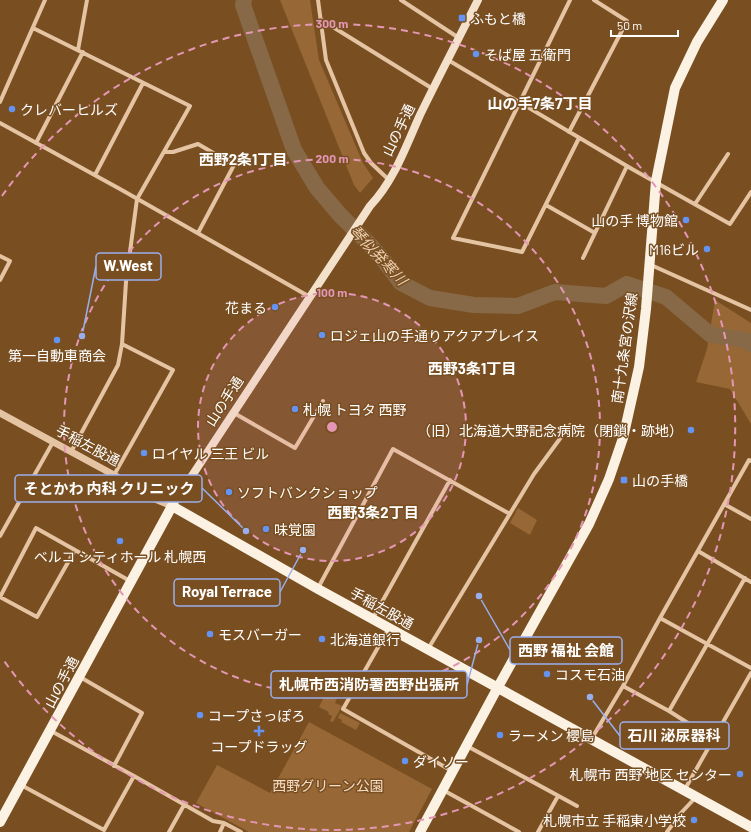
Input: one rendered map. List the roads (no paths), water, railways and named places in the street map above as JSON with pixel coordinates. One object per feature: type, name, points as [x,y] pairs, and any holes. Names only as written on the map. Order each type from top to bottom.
[{"type":"main road","name":"山の手通","points":[[0,822],[172,506],[337,255],[389,180],[478,0]]},
{"type":"main road","name":"南十九条宮の沢線","points":[[420,832],[498,687],[589,524],[609,479],[623,438],[643,338],[656,182],[676,88],[697,42],[723,0]]},
{"type":"main road","name":"手稲左股通","points":[[172,506],[428,650],[751,826]]},
{"type":"street","points":[[0,102],[45,0]]},
{"type":"street","points":[[78,50],[87,0]]},
{"type":"street","points":[[318,0],[326,60],[364,153],[389,180]]},
{"type":"street","points":[[401,0],[459,38]]},
{"type":"street","points":[[570,0],[453,238],[522,252],[579,138]]},
{"type":"street","points":[[569,132],[627,21],[594,0]]},
{"type":"street","points":[[320,19],[433,89]]},
{"type":"street","points":[[33,28],[190,106],[137,199],[126,282],[122,344],[118,366],[71,452]]},
{"type":"street","points":[[36,143],[83,52]]},
{"type":"street","points":[[448,60],[627,166],[730,224],[751,192]]},
{"type":"street","points":[[95,175],[143,83]]},
{"type":"street","points":[[0,123],[310,296]]},
{"type":"street","points":[[164,152],[173,152],[198,144],[234,165],[198,233]]},
{"type":"street","points":[[695,204],[728,154]]},
{"type":"street","points":[[583,258],[627,166]]},
{"type":"street","points":[[546,205],[595,233]]},
{"type":"street","points":[[0,256],[10,261],[0,280]]},
{"type":"street","points":[[648,264],[751,310]]},
{"type":"street","points":[[114,475],[173,370],[122,344]]},
{"type":"street","points":[[233,413],[295,448],[323,401]]},
{"type":"street","name":"手稲左股通","points":[[0,413],[155,499],[172,506]]},
{"type":"street","points":[[428,650],[534,474],[570,425]]},
{"type":"street","points":[[0,536],[53,442]]},
{"type":"street","points":[[318,589],[394,449],[510,514]]},
{"type":"street","points":[[592,738],[623,686],[724,504],[750,460],[751,461]]},
{"type":"street","points":[[373,619],[450,480]]},
{"type":"street","points":[[724,504],[751,519]]},
{"type":"street","points":[[75,550],[37,617],[0,597],[36,528],[131,581]]},
{"type":"street","points":[[698,551],[751,582]]},
{"type":"street","points":[[669,711],[745,578]]},
{"type":"street","points":[[660,618],[751,668]]},
{"type":"street","points":[[390,628],[343,709],[453,771]]},
{"type":"street","points":[[685,790],[713,739],[750,679],[751,674]]},
{"type":"street","points":[[80,677],[142,713],[114,766]]},
{"type":"street","points":[[623,686],[669,711],[713,739]]},
{"type":"street","points":[[50,731],[213,820],[241,832]]},
{"type":"street","points":[[467,746],[576,806]]},
{"type":"street","points":[[20,785],[104,830],[134,776]]},
{"type":"street","points":[[443,790],[519,832]]},
{"type":"street","points":[[538,832],[558,796]]},
{"type":"street","points":[[666,832],[681,812],[696,796]]},
{"type":"street","points":[[169,832],[184,804]]},
{"type":"street","points":[[220,832],[224,824]]},
{"type":"waterway","name":"琴似発寒川","points":[[244,0],[243,5],[294,150],[317,188],[340,215],[372,247],[401,283],[430,298],[474,305],[518,306],[555,292],[606,296],[627,284],[666,297],[711,335],[745,340],[751,344]]},
{"type":"place","name":"ふもと橋","points":[[462,18]]},
{"type":"place","name":"そば屋 五衛門","points":[[476,54]]},
{"type":"place","name":"クレバーヒルズ","points":[[12,109]]},
{"type":"place","name":"山の手 博物館","points":[[686,220]]},
{"type":"place","name":"M16ビル","points":[[707,249]]},
{"type":"place","name":"花まる","points":[[275,307]]},
{"type":"place","name":"ロジェ山の手通りアクアプレイス","points":[[322,335]]},
{"type":"place","name":"W.West","points":[[82,336]]},
{"type":"place","name":"第一自動車商会","points":[[57,340]]},
{"type":"place","name":"札幌 トヨタ 西野","points":[[295,409]]},
{"type":"place","name":"（旧）北海道大野記念病院（閉鎖・跡地）","points":[[691,430]]},
{"type":"place","name":"ロイヤル 三王 ビル","points":[[144,453]]},
{"type":"place","name":"山の手橋","points":[[624,480]]},
{"type":"place","name":"ソフトバンクショップ","points":[[229,492]]},
{"type":"place","name":"味覚園","points":[[266,529]]},
{"type":"place","name":"そとかわ 内科 クリニック","points":[[246,531]]},
{"type":"place","name":"ベルコ シティホール 札幌西","points":[[120,541]]},
{"type":"place","name":"Royal Terrace","points":[[303,550]]},
{"type":"place","name":"西野 福祉 会館","points":[[479,596]]},
{"type":"place","name":"モスバーガー","points":[[210,634]]},
{"type":"place","name":"北海道銀行","points":[[322,639]]},
{"type":"place","name":"札幌市西消防署西野出張所","points":[[479,640]]},
{"type":"place","name":"コスモ石油","points":[[547,674]]},
{"type":"place","name":"石川 泌尿器科","points":[[590,697]]},
{"type":"place","name":"コープさっぽろ","points":[[200,715]]},
{"type":"place","name":"コープドラッグ","points":[[259,731]]},
{"type":"place","name":"ラーメン 櫻島","points":[[500,735]]},
{"type":"place","name":"ダイソー","points":[[405,761]]},
{"type":"place","name":"札幌市 西野 地区 センター","points":[[740,774]]},
{"type":"place","name":"札幌市立 手稲東小学校","points":[[694,820]]},
{"type":"district","name":"山の手7条7丁目","points":[[540,103]]},
{"type":"district","name":"西野2条1丁目","points":[[243,159]]},
{"type":"district","name":"西野3条1丁目","points":[[472,368]]},
{"type":"district","name":"西野3条2丁目","points":[[373,512]]},
{"type":"park label","name":"西野グリーン公園","points":[[328,785]]}]
